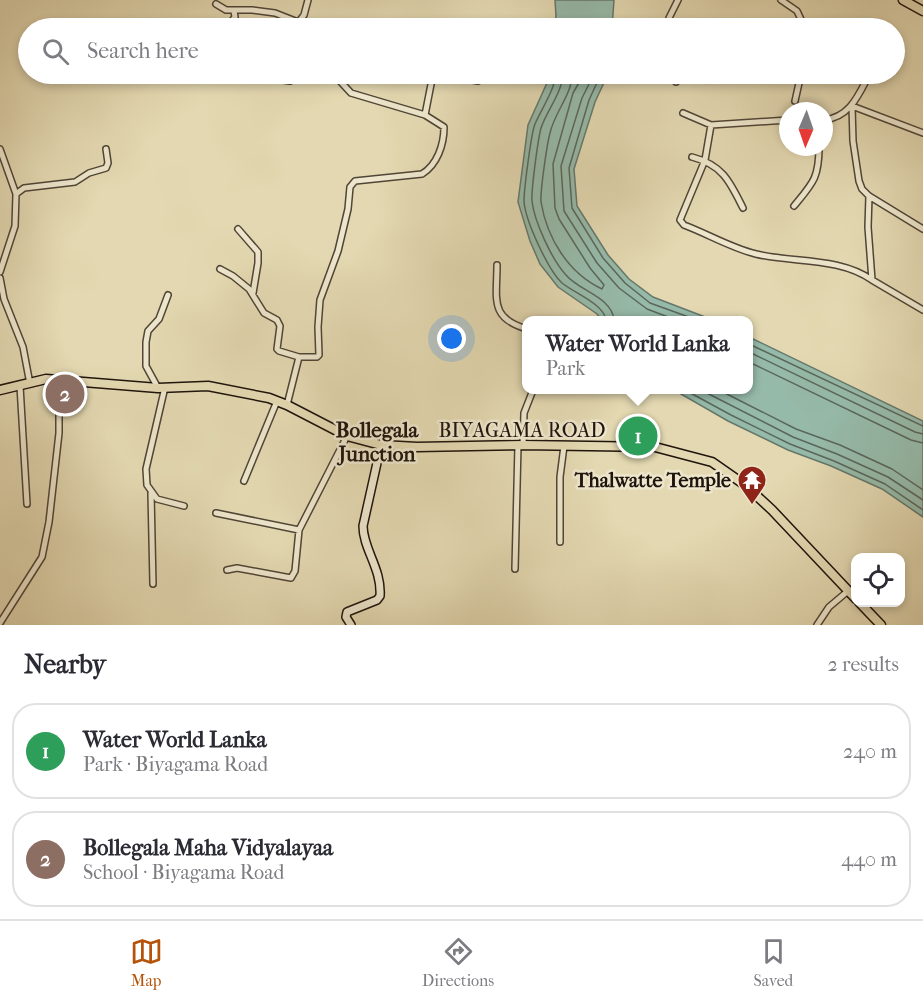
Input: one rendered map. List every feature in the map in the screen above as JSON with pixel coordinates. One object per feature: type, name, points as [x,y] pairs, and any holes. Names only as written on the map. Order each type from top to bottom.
[{"type":"main road","points":[[903,0],[923,11]]},
{"type":"main road","name":"BIYAGAMA ROAD","points":[[0,390],[46,379],[161,387],[208,386],[277,401],[347,436],[381,445],[655,447],[712,462],[752,491],[851,594]]},
{"type":"main road","points":[[863,607],[880,625]]},
{"type":"street","points":[[301,18],[308,0]]},
{"type":"street","points":[[669,18],[678,0]]},
{"type":"street","points":[[781,0],[797,11],[800,18]]},
{"type":"street","points":[[216,4],[224,13],[234,10],[252,10],[275,13],[288,18]]},
{"type":"street","points":[[234,10],[234,18]]},
{"type":"street","points":[[238,229],[258,252],[253,293],[264,313],[277,320],[280,326],[277,349],[299,357],[317,357],[319,355],[320,300],[338,251],[348,210],[350,187],[355,181],[422,174],[429,170],[443,144],[444,127],[425,115],[351,93],[343,84]]},
{"type":"street","points":[[425,115],[431,84]]},
{"type":"street","points":[[795,101],[799,84]]},
{"type":"street","points":[[833,118],[852,106],[864,84]]},
{"type":"street","points":[[852,106],[923,134]]},
{"type":"street","points":[[852,106],[853,146],[862,189],[869,196],[923,230]]},
{"type":"street","points":[[683,113],[711,125],[779,121]]},
{"type":"street","points":[[711,125],[705,160],[680,220],[684,225],[758,255],[855,270],[923,310]]},
{"type":"street","points":[[0,149],[16,194],[15,226],[0,272]]},
{"type":"street","points":[[16,194],[24,188],[75,182],[89,173],[106,168],[108,163],[106,149]]},
{"type":"street","points":[[794,206],[813,183],[819,169],[819,156]]},
{"type":"street","points":[[692,157],[705,160],[727,177],[743,208]]},
{"type":"street","points":[[869,196],[868,227],[872,280]]},
{"type":"street","points":[[497,266],[497,302],[503,318],[511,324],[522,327]]},
{"type":"street","points":[[220,269],[233,276],[253,293]]},
{"type":"street","points":[[0,278],[4,299],[20,337],[30,384]]},
{"type":"street","points":[[168,295],[159,319],[148,331],[146,342],[146,366],[161,387],[146,469],[147,485],[157,499],[184,506]]},
{"type":"street","points":[[287,405],[299,357]]},
{"type":"street","points":[[0,623],[42,557],[49,522],[59,433],[59,380]]},
{"type":"street","points":[[20,386],[27,504]]},
{"type":"street","points":[[515,568],[524,413],[531,394]]},
{"type":"street","points":[[244,481],[277,401]]},
{"type":"street","points":[[227,570],[237,568],[291,578],[295,571],[298,530],[347,436]]},
{"type":"street","points":[[351,625],[346,617],[347,612],[377,600],[380,596],[379,577],[363,535],[363,526],[381,445]]},
{"type":"street","points":[[560,542],[560,477],[564,446]]},
{"type":"street","points":[[151,493],[153,584]]},
{"type":"street","points":[[216,513],[298,530]]},
{"type":"street","points":[[817,625],[829,608],[848,591]]},
{"type":"water","points":[[555,0],[614,0],[613,18],[556,18]]},
{"type":"water","points":[[546,84],[603,84],[595,102],[574,169],[577,206],[608,255],[629,279],[653,297],[703,316],[599,316],[558,287],[540,264],[518,202],[528,125]]},
{"type":"water","points":[[753,339],[923,421],[923,517],[882,489],[788,450],[728,421],[681,394],[753,394]]},
{"type":"place","name":"Bollegala Maha Vidyalayaa","points":[[65,394]]},
{"type":"place","name":"Water World Lanka","points":[[638,436]]},
{"type":"place","name":"Thalwatte Temple","points":[[752,506]]},
{"type":"district","name":"Bollegala Junction","points":[[377,442]]}]
